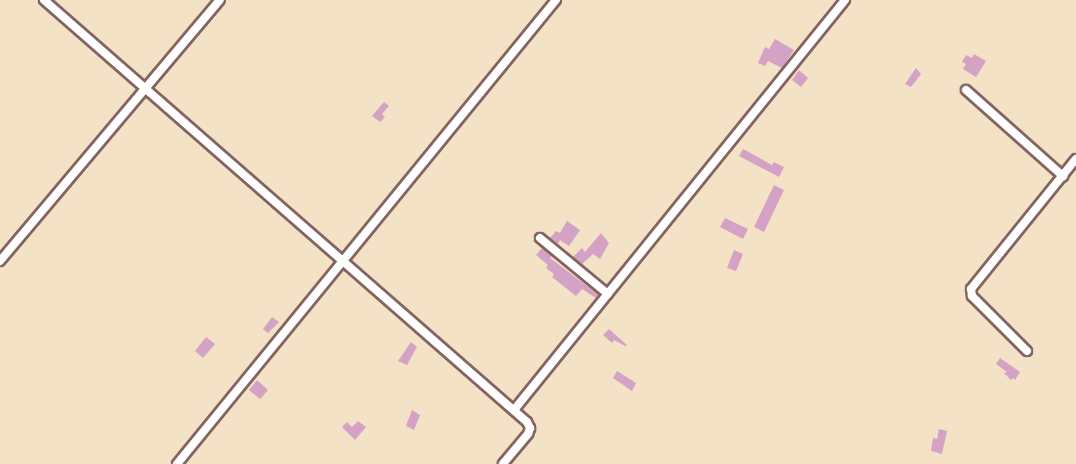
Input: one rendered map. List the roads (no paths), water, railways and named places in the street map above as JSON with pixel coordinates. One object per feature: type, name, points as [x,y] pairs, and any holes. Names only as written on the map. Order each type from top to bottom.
[{"type":"street","points":[[44,0],[514,410],[530,428],[503,464]]},
{"type":"street","points":[[0,261],[220,0]]},
{"type":"street","points":[[177,464],[556,0]]},
{"type":"street","points":[[514,410],[844,0]]},
{"type":"street","points":[[966,90],[1063,176]]},
{"type":"street","points":[[1027,351],[970,292],[1076,159]]},
{"type":"street","points":[[540,238],[608,294]]}]
